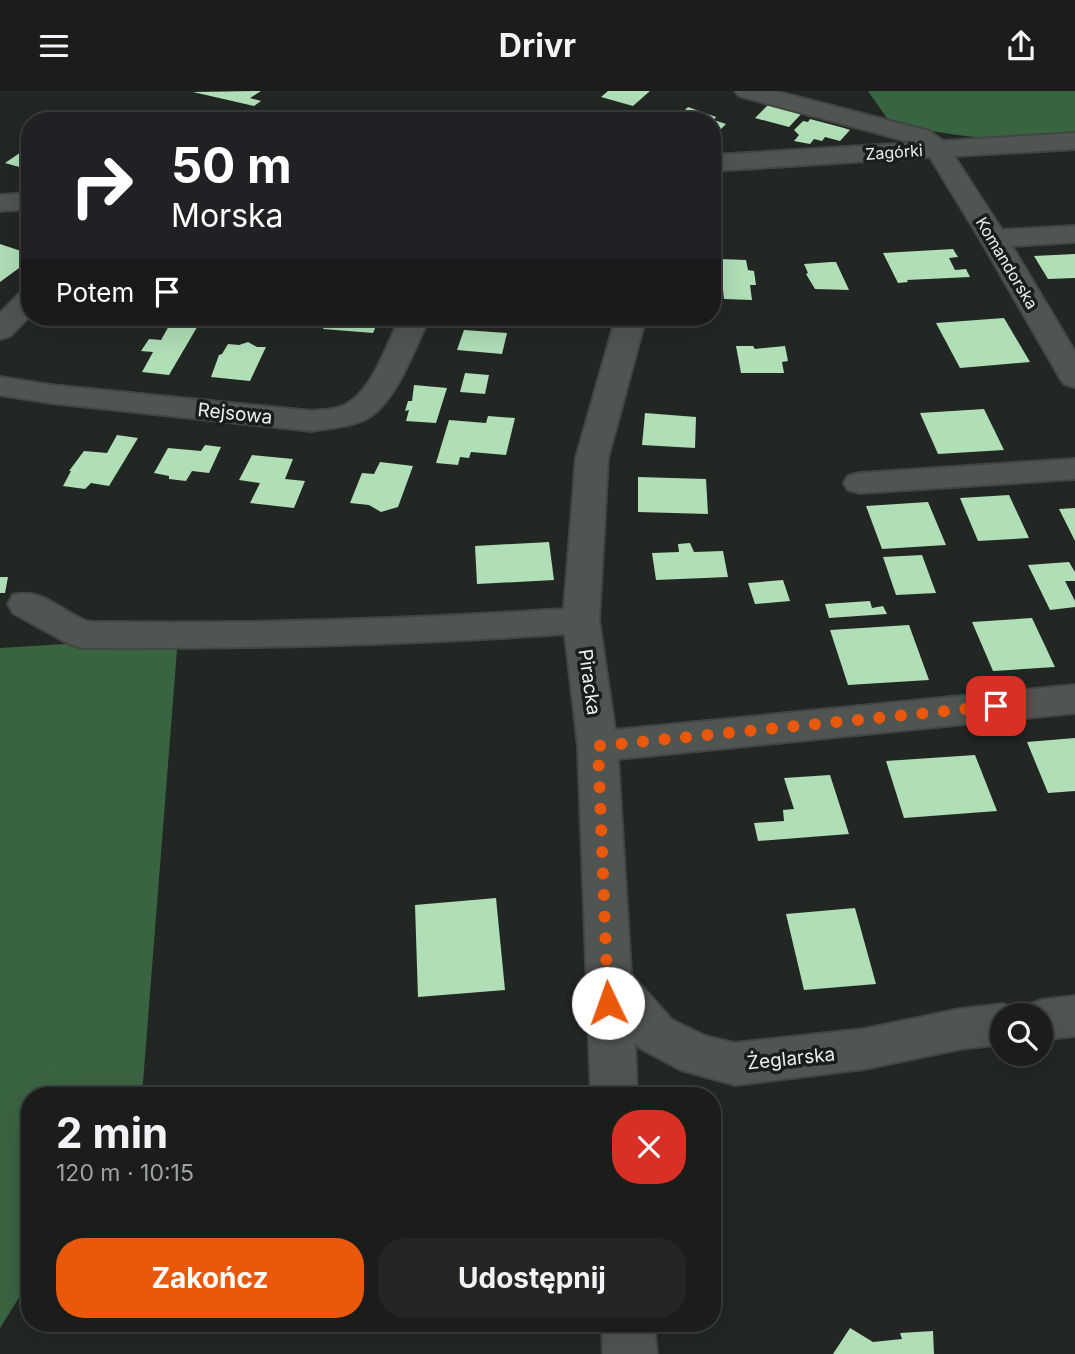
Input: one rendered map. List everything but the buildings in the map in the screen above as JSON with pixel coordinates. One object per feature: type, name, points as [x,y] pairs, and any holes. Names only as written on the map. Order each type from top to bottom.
[{"type":"street","points":[[747,91],[920,136],[937,149]]},
{"type":"street","name":"Zagórki","points":[[721,162],[1075,141]]},
{"type":"street","name":"Komandorska","points":[[937,149],[994,239],[1075,378]]},
{"type":"street","points":[[0,203],[21,202]]},
{"type":"street","points":[[994,239],[1075,234]]},
{"type":"street","points":[[0,330],[21,308]]},
{"type":"street","name":"Rejsowa","points":[[0,386],[51,394],[312,421],[335,418],[359,410],[373,398],[410,326]]},
{"type":"street","name":"Piracka","points":[[614,1087],[598,746],[581,620],[592,458],[629,326]]},
{"type":"street","points":[[860,483],[1075,469]]},
{"type":"street","points":[[26,604],[82,635],[198,636],[425,631],[581,620]]},
{"type":"street","points":[[598,746],[1075,699]]},
{"type":"street","name":"Żeglarska","points":[[607,979],[656,1034],[697,1055],[735,1064],[864,1049],[960,1028],[990,1025]]},
{"type":"street","points":[[1053,1019],[1075,1016]]},
{"type":"street","points":[[629,1332],[630,1354]]},
{"type":"green space","points":[[868,91],[1075,91],[1075,132],[1030,139],[983,138],[891,124]]},
{"type":"green space","points":[[178,637],[143,1087],[21,1087],[21,1294],[0,1328],[0,648]]},
{"type":"route","points":[[608,1003],[598,746],[996,706]]}]
